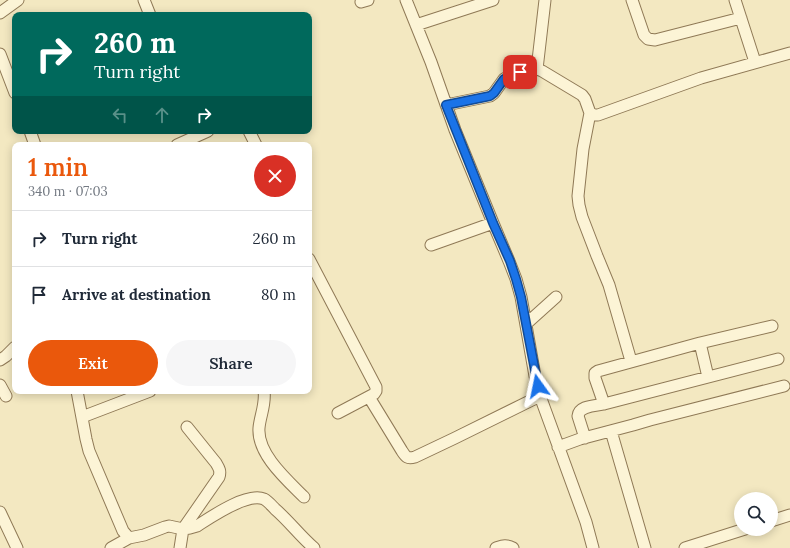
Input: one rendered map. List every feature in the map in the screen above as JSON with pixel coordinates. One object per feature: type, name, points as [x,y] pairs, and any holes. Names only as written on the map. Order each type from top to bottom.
[{"type":"street","points":[[0,13],[18,0]]},
{"type":"street","points":[[144,0],[149,12]]},
{"type":"street","points":[[406,0],[493,223],[510,261],[521,297],[540,396],[586,522],[592,548]]},
{"type":"street","points":[[416,25],[493,0]]},
{"type":"street","points":[[537,69],[545,0]]},
{"type":"street","points":[[632,0],[644,35],[648,39],[655,40],[741,18]]},
{"type":"street","points":[[735,0],[755,62]]},
{"type":"street","points":[[590,113],[598,115],[701,78],[790,52]]},
{"type":"street","points":[[0,54],[12,85]]},
{"type":"street","points":[[446,105],[490,96],[504,79],[531,69],[542,71],[582,95],[585,99],[590,113],[583,149],[578,196],[579,205],[594,250],[609,285],[631,361]]},
{"type":"street","points":[[183,142],[200,134]]},
{"type":"street","points":[[431,244],[493,223]]},
{"type":"street","points":[[312,265],[376,387],[376,391],[370,397],[338,413]]},
{"type":"street","points":[[526,324],[556,297]]},
{"type":"street","points":[[604,404],[595,378],[595,373],[598,371],[700,343],[772,326]]},
{"type":"street","points":[[700,343],[708,377]]},
{"type":"street","points":[[0,360],[12,350]]},
{"type":"street","points":[[585,438],[578,412],[585,408],[778,359]]},
{"type":"street","points":[[0,385],[6,396]]},
{"type":"street","points":[[558,447],[650,420],[784,386]]},
{"type":"street","points":[[78,394],[86,439],[94,464],[123,531],[129,538]]},
{"type":"street","points":[[82,417],[142,394]]},
{"type":"street","points":[[264,394],[259,428],[259,435],[262,444],[267,456],[304,498]]},
{"type":"street","points":[[370,397],[402,451],[406,457],[410,458],[455,438],[540,396]]},
{"type":"street","points":[[180,548],[183,529],[221,473],[216,463],[187,427]]},
{"type":"street","points":[[611,431],[645,548]]},
{"type":"street","points":[[111,548],[129,538],[144,535],[165,527],[169,526],[183,529],[197,526],[221,511],[253,498],[265,500],[280,513],[314,548]]},
{"type":"street","points":[[0,512],[17,548]]},
{"type":"street","points":[[778,519],[790,515]]},
{"type":"street","points":[[685,548],[734,532]]},
{"type":"street","points":[[496,548],[504,545],[508,545],[513,548]]},
{"type":"route","points":[[520,72],[504,79],[490,96],[446,105],[516,279],[521,297],[538,386]]}]
